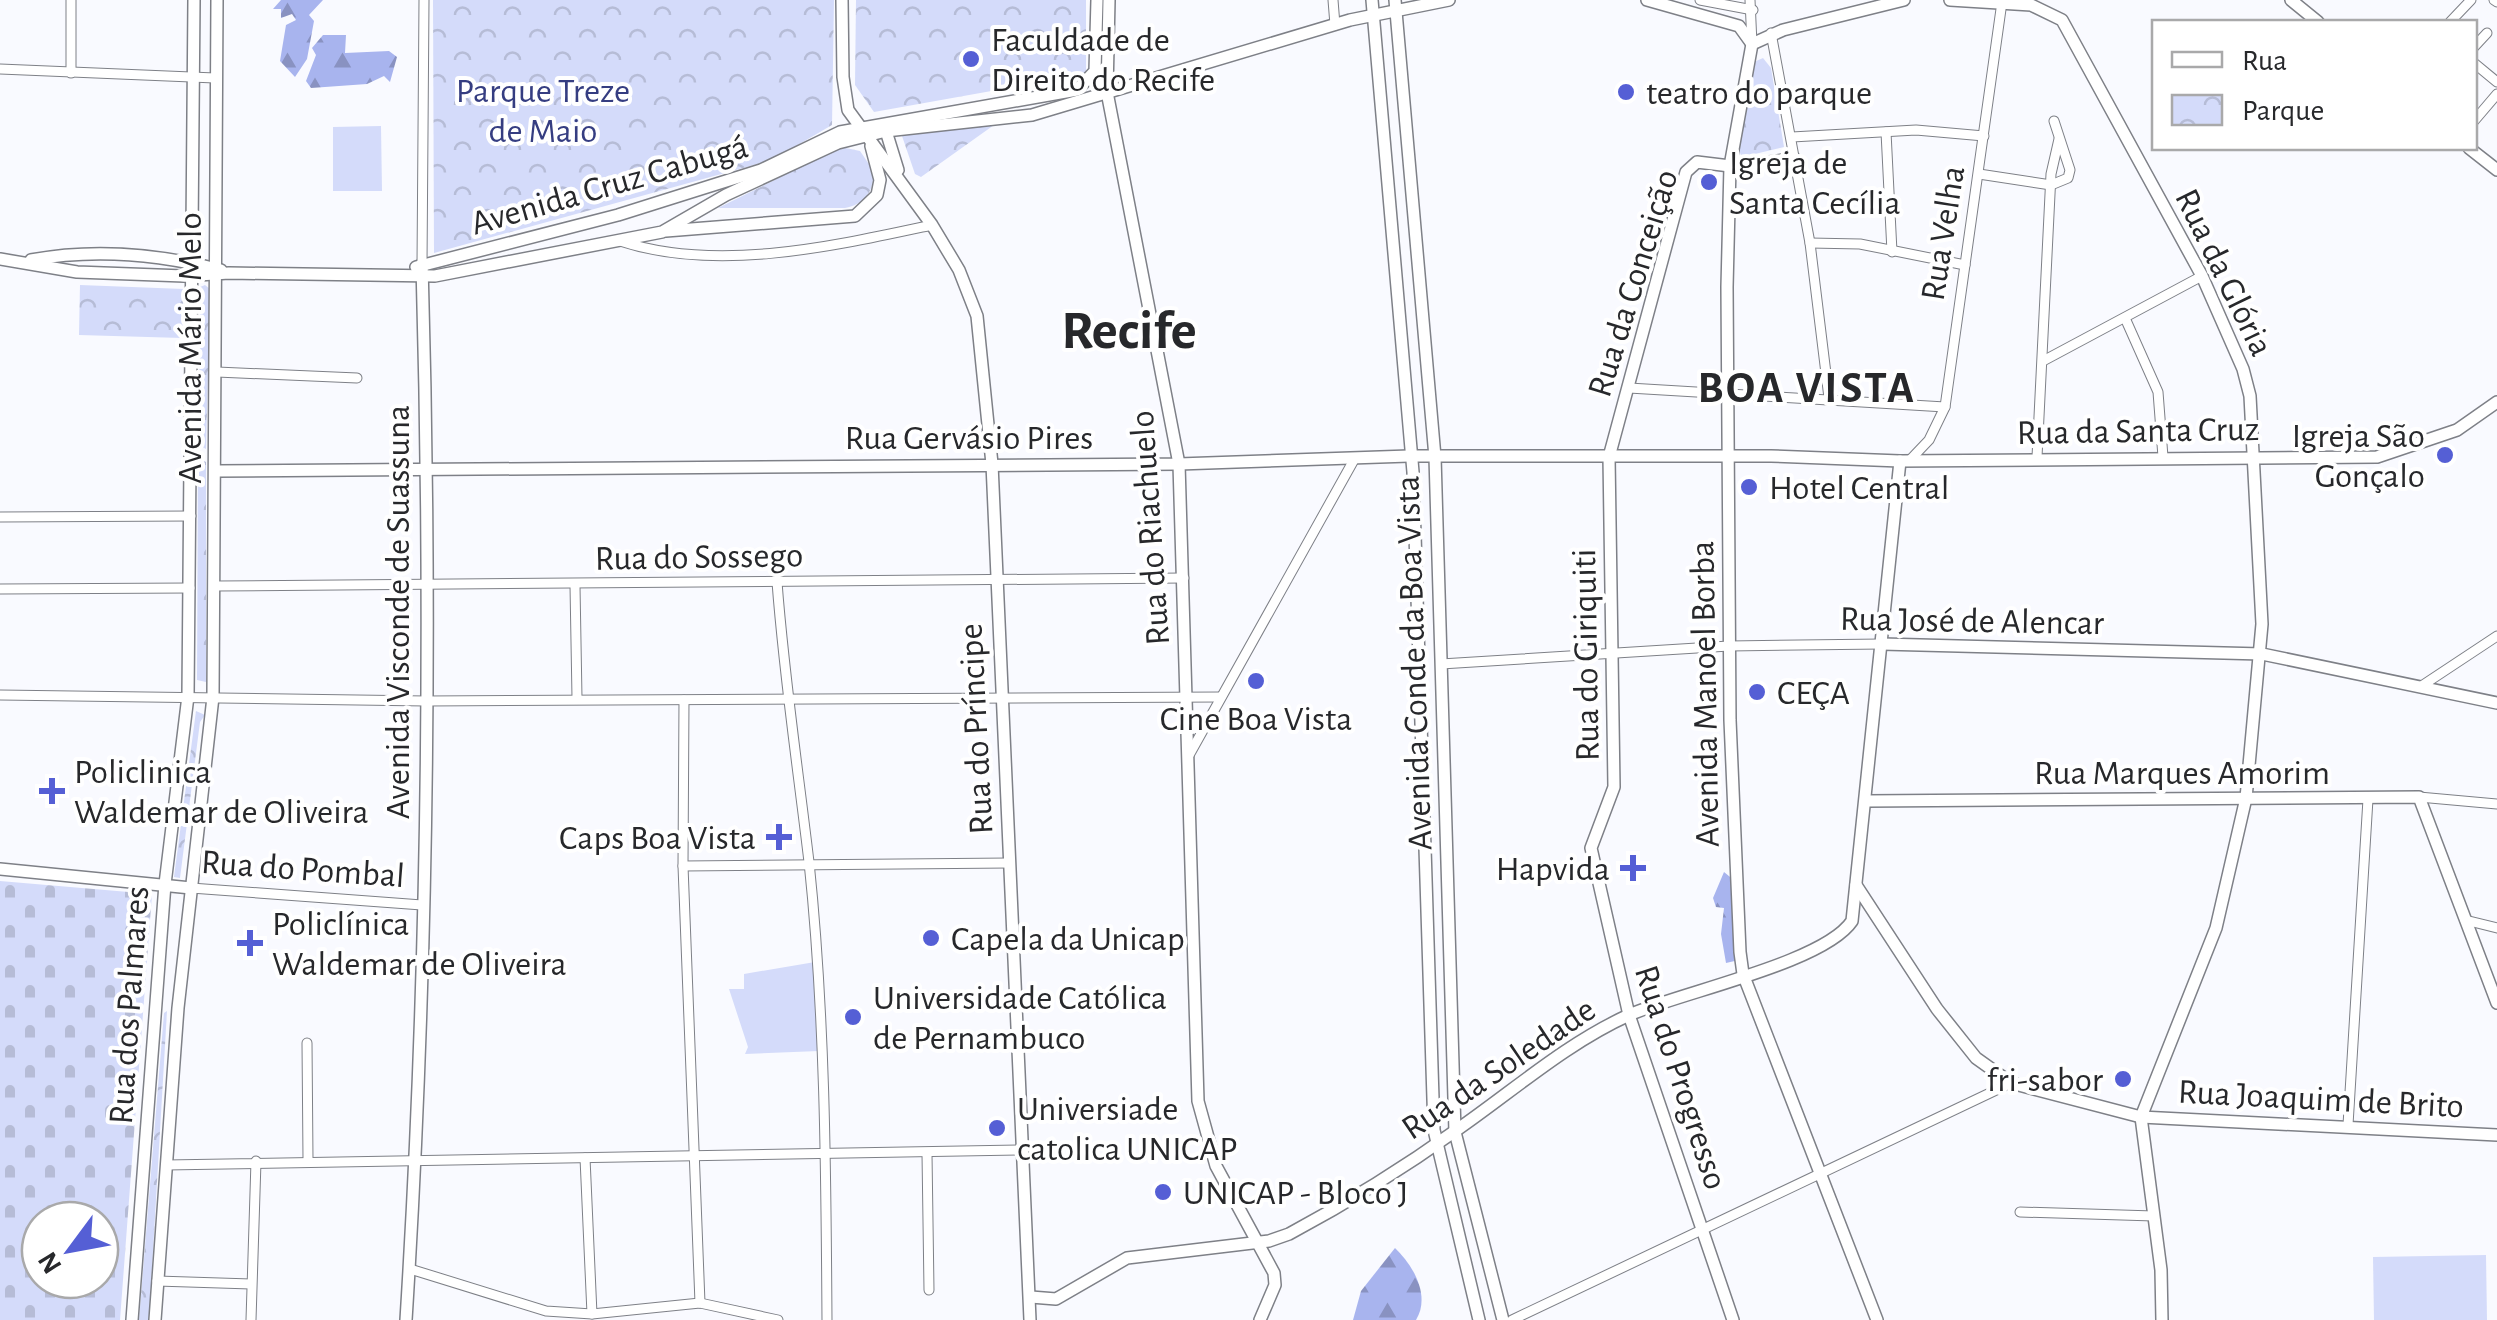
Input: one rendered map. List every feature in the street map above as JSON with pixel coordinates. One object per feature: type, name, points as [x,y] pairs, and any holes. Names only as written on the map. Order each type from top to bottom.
[{"type":"main road","name":"Avenida Mário Melo","points":[[188,696],[194,0]]},
{"type":"main road","name":"Avenida Mário Melo","points":[[213,697],[220,272],[217,0]]},
{"type":"main road","points":[[842,0],[845,101],[865,135],[901,179]]},
{"type":"main road","points":[[885,126],[1078,90],[1095,71],[1097,0]]},
{"type":"main road","name":"Rua do Riachuelo","points":[[1109,0],[1108,92],[1179,464],[1198,1101],[1216,1166],[1275,1279],[1260,1320]]},
{"type":"main road","name":"Avenida Conde da Boa Vista","points":[[1372,0],[1413,472],[1436,1144],[1478,1320]]},
{"type":"main road","points":[[885,126],[1032,115],[1396,5],[1449,0]]},
{"type":"main road","points":[[1647,0],[1739,26],[1752,44],[1771,34],[1904,0]]},
{"type":"main road","name":"Rua da Glória","points":[[1950,0],[2002,1],[2047,9],[2062,20],[2202,276],[2244,369],[2254,456],[2262,654],[2246,798],[2216,928],[2142,1117]]},
{"type":"main road","points":[[2291,0],[2309,20]]},
{"type":"main road","name":"Avenida Conde da Boa Vista","points":[[1396,5],[1434,457],[1455,1132],[1503,1320]]},
{"type":"main road","name":"Avenida Manoel Borba","points":[[1752,44],[1730,166],[1727,456],[1732,816],[1743,974],[1878,1320]]},
{"type":"main road","name":"Avenida Cruz Cabugá","points":[[0,259],[116,254],[220,272],[422,271],[662,232],[832,145],[885,126]]},
{"type":"main road","points":[[885,126],[901,179]]},
{"type":"main road","name":"Avenida Cruz Cabugá","points":[[422,271],[761,170],[827,137],[865,135]]},
{"type":"main road","points":[[662,232],[854,216],[878,194],[880,180],[865,135]]},
{"type":"main road","points":[[2472,150],[2497,170]]},
{"type":"main road","name":"Rua da Conceição","points":[[1609,457],[1686,172],[1697,162],[1730,166]]},
{"type":"main road","name":"Rua do Príncipe","points":[[901,179],[959,270],[977,316],[992,464],[1030,1320]]},
{"type":"main road","name":"Avenida Cruz Cabugá","points":[[30,260],[77,272],[193,269]]},
{"type":"main road","name":"Avenida Visconde de Suassuna","points":[[406,1320],[422,905],[428,586],[422,271]]},
{"type":"main road","name":"Rua da Santa Cruz","points":[[1904,461],[2377,456],[2456,430],[2497,402]]},
{"type":"main road","name":"Rua Gervásio Pires","points":[[217,471],[1179,464],[1412,456],[1727,456],[1904,461]]},
{"type":"main road","points":[[1389,457],[1413,472]]},
{"type":"main road","name":"Rua do Giriquiti","points":[[1592,848],[1593,833],[1614,787],[1609,457]]},
{"type":"main road","points":[[1904,461],[1856,886],[1937,1009],[1976,1058],[2012,1083]]},
{"type":"main road","name":"Rua José de Alencar","points":[[1882,644],[2262,654],[2497,703]]},
{"type":"main road","name":"Rua dos Palmares","points":[[132,1320],[165,884],[188,696]]},
{"type":"main road","name":"Rua dos Palmares","points":[[155,1320],[178,1008],[213,697]]},
{"type":"main road","points":[[2419,797],[2497,1002]]},
{"type":"main road","name":"Rua Marques Amorim","points":[[1866,801],[2419,797]]},
{"type":"main road","name":"Rua do Progresso","points":[[1592,848],[1629,1015],[1733,1320]]},
{"type":"main road","name":"Rua do Pombal","points":[[0,870],[190,888]]},
{"type":"main road","name":"Rua da Soledade","points":[[1031,1298],[1042,1302],[1056,1298],[1127,1258],[1257,1242],[1310,1223],[1455,1132],[1581,1040],[1629,1015],[1802,955],[1844,932],[1852,921],[1856,886]]},
{"type":"main road","points":[[161,960],[166,998],[178,1008]]},
{"type":"main road","name":"Rua Joaquim de Brito","points":[[2012,1083],[2142,1117],[2348,1125],[2497,1136]]},
{"type":"main road","points":[[1454,1102],[1464,1113],[1482,1112]]},
{"type":"main road","points":[[2142,1117],[2162,1320]]},
{"type":"street","points":[[72,0],[72,73]]},
{"type":"street","points":[[422,271],[424,0]]},
{"type":"street","points":[[1333,0],[1336,24]]},
{"type":"street","points":[[1700,0],[1752,5],[1752,44]]},
{"type":"street","points":[[2452,20],[2472,0]]},
{"type":"street","name":"Rua Velha","points":[[1904,461],[1933,434],[1945,407],[2002,1]]},
{"type":"street","points":[[2477,44],[2487,33]]},
{"type":"street","points":[[1771,34],[1810,243],[1828,398]]},
{"type":"street","points":[[2477,67],[2497,82]]},
{"type":"street","points":[[0,69],[215,78]]},
{"type":"street","points":[[2477,116],[2497,94]]},
{"type":"street","points":[[1979,174],[2052,185],[2070,175],[2054,122]]},
{"type":"street","points":[[1792,137],[1936,130],[1984,136]]},
{"type":"street","points":[[1886,132],[1892,252]]},
{"type":"street","points":[[2037,457],[2052,185],[2059,139]]},
{"type":"street","name":"Rua da Conceição","points":[[1730,166],[1795,157]]},
{"type":"street","points":[[620,241],[667,254],[753,253],[793,250],[932,225]]},
{"type":"street","points":[[1810,243],[1860,244],[1965,265]]},
{"type":"street","points":[[2043,361],[2202,276]]},
{"type":"street","points":[[2125,318],[2158,392],[2163,457]]},
{"type":"street","points":[[217,372],[356,378]]},
{"type":"street","points":[[1629,388],[1945,407]]},
{"type":"street","points":[[1188,758],[1355,458]]},
{"type":"street","points":[[0,516],[191,516]]},
{"type":"street","name":"Rua do Sossego","points":[[216,586],[1184,578]]},
{"type":"street","points":[[776,582],[786,700],[809,864],[826,1154],[827,1320]]},
{"type":"street","points":[[575,586],[577,698]]},
{"type":"street","points":[[0,589],[190,588]]},
{"type":"street","points":[[2420,687],[2497,636]]},
{"type":"street","name":"Rua José de Alencar","points":[[1441,664],[1730,646],[1882,644]]},
{"type":"street","points":[[0,695],[426,701],[1221,696]]},
{"type":"street","points":[[684,700],[683,866],[700,1303]]},
{"type":"street","name":"Rua Marques Amorim","points":[[2419,797],[2497,804]]},
{"type":"street","points":[[2348,1125],[2368,799]]},
{"type":"street","points":[[683,866],[1009,863]]},
{"type":"street","name":"Rua do Pombal","points":[[190,888],[422,905]]},
{"type":"street","points":[[2465,920],[2497,928]]},
{"type":"street","points":[[308,1043],[308,1159]]},
{"type":"street","points":[[1512,1320],[2012,1083]]},
{"type":"street","points":[[166,1165],[308,1159],[414,1164],[1024,1150]]},
{"type":"street","points":[[927,1154],[928,1290]]},
{"type":"street","points":[[585,1158],[592,1314]]},
{"type":"street","points":[[252,1320],[256,1161]]},
{"type":"street","points":[[2020,1212],[2154,1216]]},
{"type":"street","points":[[410,1269],[547,1315],[700,1303],[778,1320]]},
{"type":"street","points":[[157,1281],[251,1284]]},
{"type":"green space","points":[[281,0],[323,0],[309,15],[314,21],[307,59],[295,77],[280,61],[286,25],[296,20],[292,14],[281,18],[281,9],[273,9]]},
{"type":"green space","name":"Parque Treze de Maio","points":[[433,0],[834,0],[832,125],[772,160],[434,253]]},
{"type":"green space","name":"Faculdade de Direito do Recife","points":[[856,0],[1086,0],[1086,74],[874,112],[855,85]]},
{"type":"green space","points":[[323,35],[346,35],[345,53],[389,51],[397,57],[390,82],[384,76],[367,84],[311,88],[306,81],[316,55],[312,48]]},
{"type":"green space","points":[[1763,58],[1771,68],[1784,147],[1742,157],[1738,149],[1754,62]]},
{"type":"green space","points":[[994,125],[921,177],[915,174],[901,133]]},
{"type":"green space","points":[[381,126],[382,191],[333,191],[333,127]]},
{"type":"green space","points":[[841,147],[860,151],[873,170],[870,190],[858,203],[845,208],[718,208]]},
{"type":"green space","points":[[80,285],[184,289],[182,338],[79,335]]},
{"type":"green space","points":[[200,287],[210,289],[206,449],[199,445]]},
{"type":"green space","points":[[198,458],[206,462],[206,682],[197,680]]},
{"type":"green space","points":[[196,711],[205,715],[200,722],[180,878],[174,877]]},
{"type":"green space","points":[[1724,872],[1735,881],[1739,960],[1726,963],[1721,934],[1724,908],[1716,907],[1713,898]]},
{"type":"green space","points":[[0,881],[152,894],[120,1320],[0,1320]]},
{"type":"green space","points":[[815,962],[819,1051],[745,1054],[748,1047],[729,989],[744,989],[744,974]]},
{"type":"green space","points":[[167,1011],[149,1320],[139,1320],[164,1013]]},
{"type":"green space","points":[[1395,1248],[1408,1263],[1421,1291],[1416,1320],[1353,1320],[1361,1291]]},
{"type":"green space","points":[[2486,1255],[2487,1320],[2374,1320],[2373,1257]]},
{"type":"place","name":"Faculdade de Direito do Recife","points":[[971,59]]},
{"type":"place","name":"teatro do parque","points":[[1626,92]]},
{"type":"place","name":"Igreja de Santa Cecília","points":[[1709,182]]},
{"type":"place","name":"Igreja São Gonçalo","points":[[2445,455]]},
{"type":"place","name":"Hotel Central","points":[[1749,487]]},
{"type":"place","name":"Cine Boa Vista","points":[[1256,681]]},
{"type":"place","name":"CEÇA","points":[[1757,692]]},
{"type":"place","name":"Policlinica Waldemar de Oliveira","points":[[52,791]]},
{"type":"place","name":"Caps Boa Vista","points":[[779,837]]},
{"type":"place","name":"Hapvida","points":[[1633,868]]},
{"type":"place","name":"Capela da Unicap","points":[[931,938]]},
{"type":"place","name":"Policlínica Waldemar de Oliveira","points":[[250,943]]},
{"type":"place","name":"Universidade Católica de Pernambuco","points":[[853,1017]]},
{"type":"place","name":"fri-sabor","points":[[2123,1079]]},
{"type":"place","name":"Universiade catolica UNICAP","points":[[997,1128]]},
{"type":"place","name":"UNICAP - Bloco J","points":[[1163,1192]]},
{"type":"district","name":"Recife","points":[[1129,329]]},
{"type":"district","name":"BOA VISTA","points":[[1807,386]]}]
